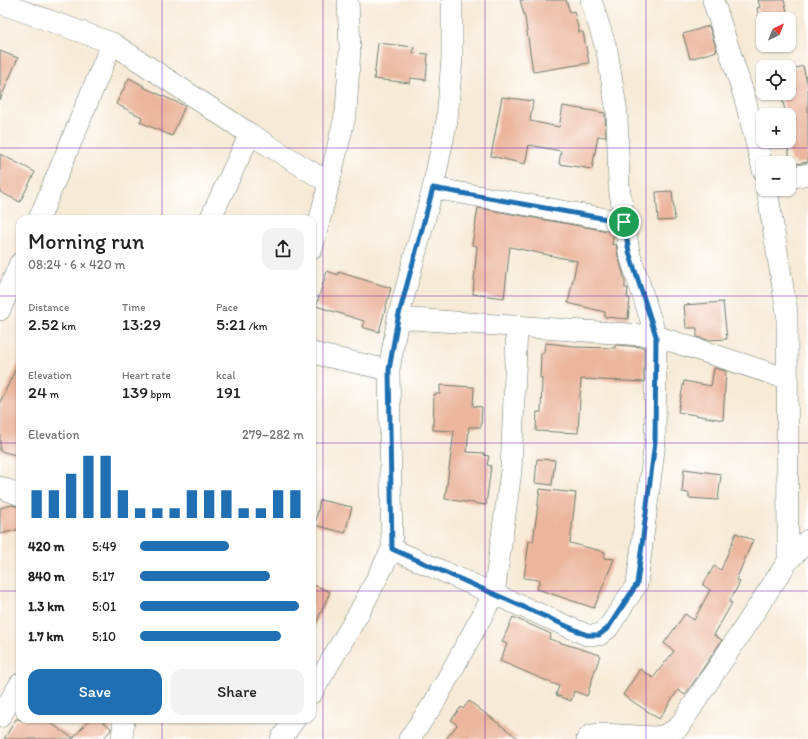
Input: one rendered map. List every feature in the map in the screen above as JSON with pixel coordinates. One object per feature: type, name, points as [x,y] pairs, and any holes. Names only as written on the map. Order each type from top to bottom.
[{"type":"street","points":[[316,233],[346,112],[350,49],[348,0]]},
{"type":"street","points":[[316,686],[360,611],[392,549],[389,370],[398,318],[433,188],[447,120],[452,58],[452,0]]},
{"type":"street","points":[[392,549],[587,635],[599,635],[608,628],[637,584],[655,442],[656,336],[629,252],[619,186],[617,112],[607,51],[591,0]]},
{"type":"street","points":[[713,0],[744,99],[759,156]]},
{"type":"street","points":[[0,3],[112,43],[250,134],[329,183]]},
{"type":"street","points":[[41,215],[112,43]]},
{"type":"street","points":[[212,215],[250,134]]},
{"type":"street","points":[[796,177],[808,174]]},
{"type":"street","points":[[433,188],[624,222]]},
{"type":"street","points":[[768,196],[787,313],[788,561]]},
{"type":"street","points":[[0,310],[16,272]]},
{"type":"street","points":[[398,318],[656,336],[788,379]]},
{"type":"street","points":[[409,739],[434,703],[494,594],[511,471],[517,326]]},
{"type":"street","points":[[316,354],[389,370]]},
{"type":"street","points":[[0,486],[16,493]]},
{"type":"street","points":[[587,739],[592,735],[602,734],[656,737],[666,735],[678,728],[788,561],[808,540]]},
{"type":"street","points":[[0,717],[16,691]]},
{"type":"street","points":[[122,739],[124,723]]},
{"type":"street","points":[[281,739],[292,723]]},
{"type":"building","points":[[520,0],[566,0],[570,12],[574,11],[579,32],[583,32],[589,63],[533,72],[525,18]]},
{"type":"building","points":[[758,0],[784,0],[787,12],[758,12],[757,8],[760,7]]},
{"type":"building","points":[[709,26],[717,51],[690,59],[683,34]]},
{"type":"building","points":[[378,43],[414,47],[413,53],[428,54],[426,80],[410,78],[410,83],[374,79]]},
{"type":"building","points":[[0,51],[18,58],[0,100]]},
{"type":"building","points":[[803,66],[808,86],[808,162],[796,164],[796,156],[790,156],[788,148],[796,148],[796,108],[784,108],[783,100],[796,100],[796,68]]},
{"type":"building","points":[[129,78],[144,86],[143,87],[185,106],[172,136],[140,122],[142,117],[116,104]]},
{"type":"building","points":[[502,97],[533,101],[530,121],[559,127],[563,106],[605,113],[606,137],[598,136],[592,169],[559,164],[561,151],[529,145],[525,164],[491,156]]},
{"type":"building","points":[[0,154],[35,172],[20,202],[0,192]]},
{"type":"building","points":[[672,191],[675,220],[658,221],[656,192]]},
{"type":"building","points":[[478,208],[614,232],[612,245],[616,244],[625,280],[625,288],[628,288],[627,298],[630,298],[628,319],[605,317],[605,312],[568,303],[577,261],[510,247],[504,298],[473,294],[477,246],[472,245]]},
{"type":"building","points":[[327,271],[338,275],[338,272],[391,288],[379,332],[362,327],[364,321],[316,306]]},
{"type":"building","points":[[723,302],[727,339],[708,340],[697,337],[697,328],[686,328],[684,305]]},
{"type":"building","points":[[545,343],[575,346],[574,347],[615,348],[615,345],[644,347],[644,382],[581,379],[578,433],[536,431],[537,412],[541,412],[541,353],[544,353]]},
{"type":"building","points":[[16,368],[16,455],[0,451],[0,402]]},
{"type":"building","points":[[714,368],[726,371],[723,420],[678,412],[684,381],[711,386]]},
{"type":"building","points":[[440,385],[474,387],[473,406],[482,407],[481,427],[469,427],[467,452],[484,453],[484,455],[489,456],[487,465],[491,466],[486,505],[445,499],[454,431],[433,430],[434,394],[440,394]]},
{"type":"building","points":[[537,459],[555,460],[552,485],[535,483]]},
{"type":"building","points":[[684,469],[721,474],[718,500],[689,498],[689,493],[682,492]]},
{"type":"building","points":[[540,489],[576,493],[570,543],[605,552],[604,558],[614,559],[594,608],[537,589],[540,580],[524,578],[529,541],[533,542]]},
{"type":"building","points":[[320,500],[352,507],[345,533],[316,525]]},
{"type":"building","points":[[12,505],[16,506],[16,530],[0,534],[0,508]]},
{"type":"building","points":[[736,533],[753,540],[736,580],[740,582],[729,602],[732,603],[714,635],[722,640],[685,695],[678,690],[659,719],[623,695],[640,669],[653,678],[674,651],[664,643],[685,614],[694,620],[710,590],[703,585],[714,566],[721,570]]},
{"type":"building","points":[[316,586],[330,592],[316,624]]},
{"type":"building","points":[[513,617],[551,634],[549,639],[600,655],[587,696],[574,691],[571,701],[556,695],[559,686],[500,661],[507,644],[502,642]]},
{"type":"building","points":[[469,701],[519,739],[446,739],[457,725],[451,720],[461,707],[463,709]]},
{"type":"building","points":[[16,719],[16,723],[50,723],[73,738],[86,723],[105,723],[111,728],[103,739],[4,739]]},
{"type":"route","points":[[433,188],[624,222],[629,252],[656,336],[655,442],[637,584],[608,628],[599,635],[587,635],[392,549],[389,370],[398,318],[433,188]]}]
